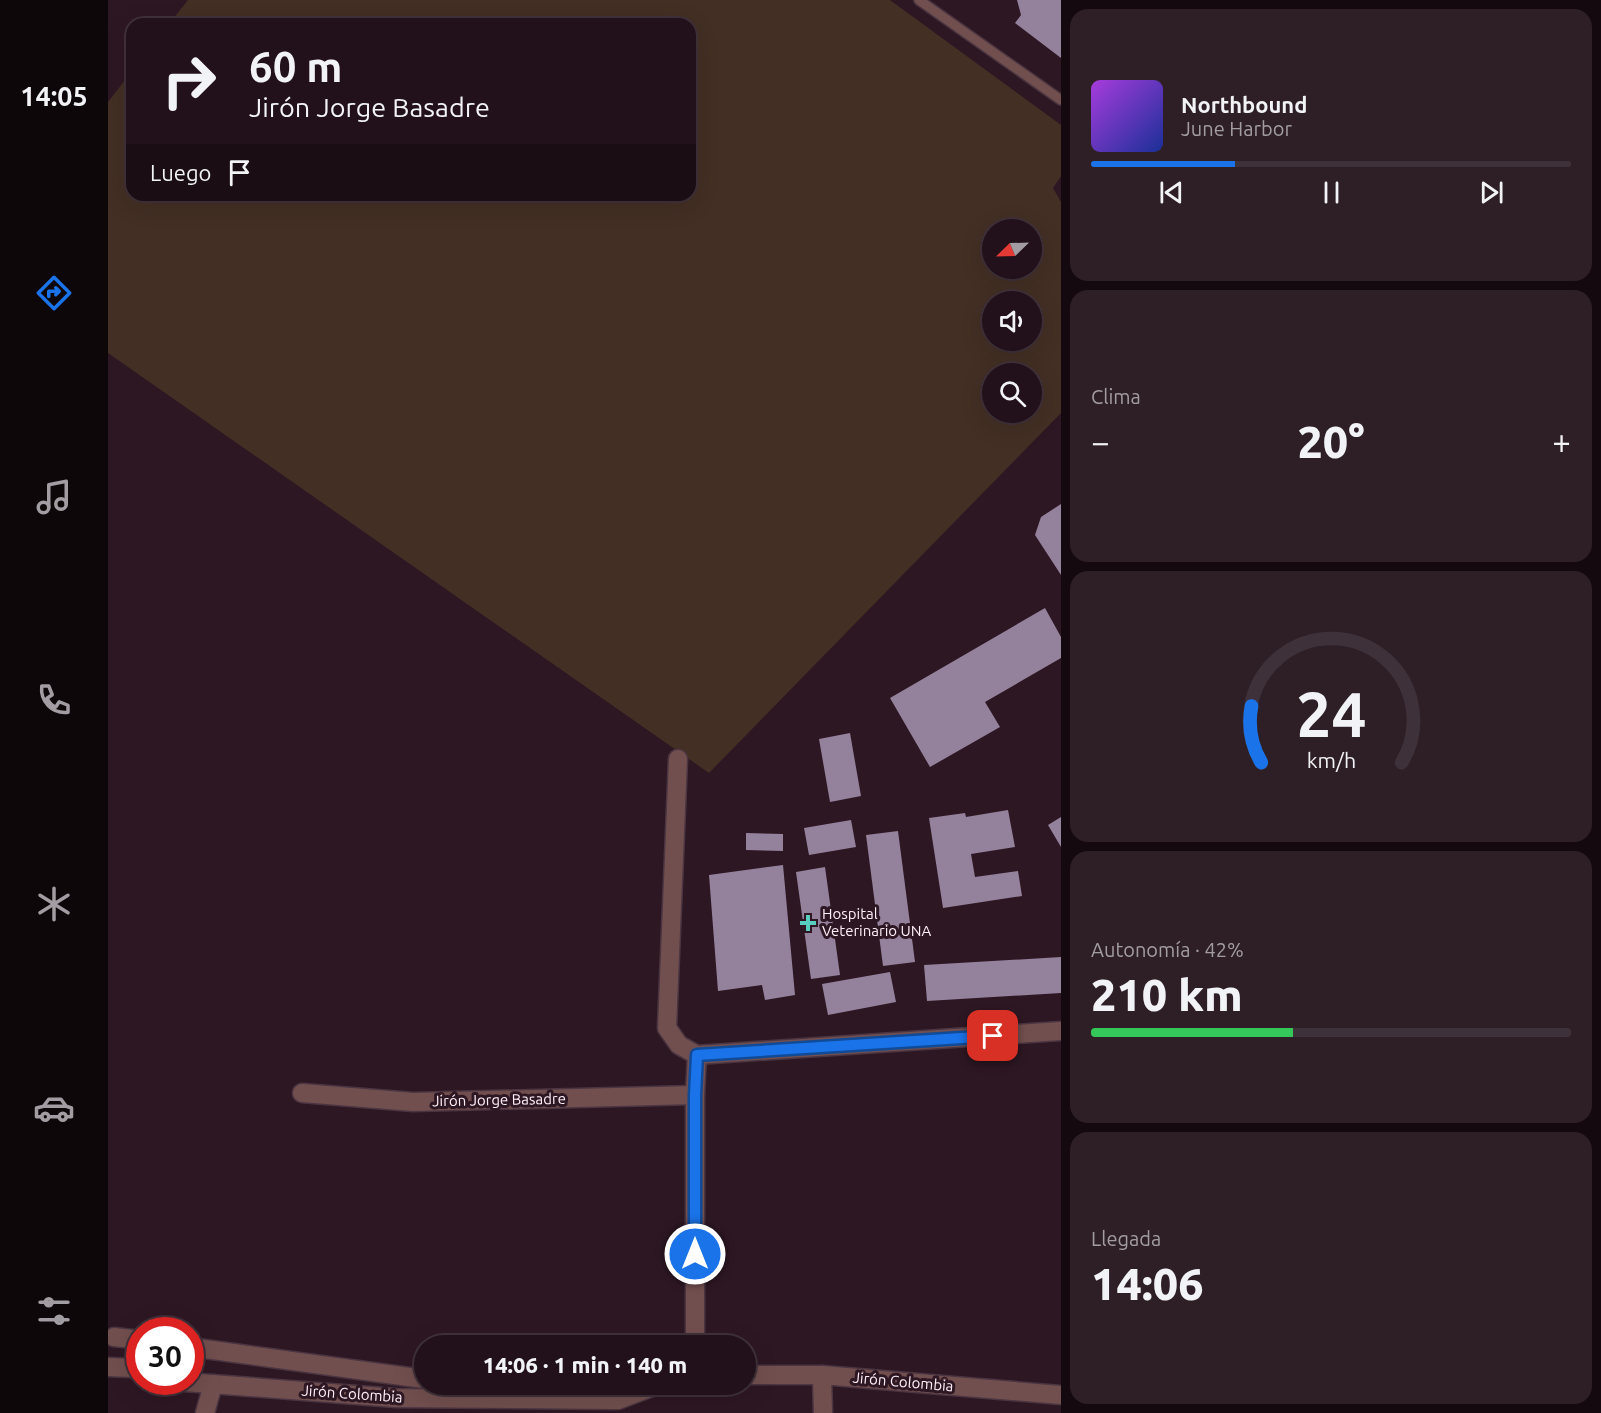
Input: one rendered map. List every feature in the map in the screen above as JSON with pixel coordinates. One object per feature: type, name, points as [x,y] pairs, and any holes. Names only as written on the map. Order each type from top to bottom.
[{"type":"street","points":[[678,759],[667,1028],[679,1045],[697,1055],[1061,1031]]},
{"type":"street","points":[[695,1335],[697,1055]]},
{"type":"street","name":"Jirón Jorge Basadre","points":[[302,1093],[413,1102],[695,1095]]},
{"type":"street","points":[[114,1337],[126,1338]]},
{"type":"street","name":"Jirón Colombia","points":[[204,1349],[414,1378]]},
{"type":"street","points":[[108,1367],[126,1368]]},
{"type":"street","name":"Jirón Colombia","points":[[756,1375],[822,1375],[1061,1395]]},
{"type":"street","points":[[822,1375],[823,1413]]},
{"type":"street","name":"Jirón Colombia","points":[[204,1383],[396,1406],[618,1400],[631,1395]]},
{"type":"street","points":[[205,1413],[213,1384]]},
{"type":"lane","points":[[919,0],[1061,100]]},
{"type":"shaded area","points":[[188,0],[890,0],[1061,125],[1061,176],[1053,188],[1061,202],[1061,413],[709,773],[108,353],[108,102],[126,79],[126,201],[696,201],[696,18],[174,18]]},
{"type":"building","points":[[1017,0],[1061,0],[1061,58],[1015,23],[1021,15]]},
{"type":"building","points":[[1061,504],[1061,575],[1035,535],[1041,517]]},
{"type":"building","points":[[1045,608],[1061,637],[1061,658],[985,702],[1000,727],[930,767],[890,698]]},
{"type":"building","points":[[850,733],[861,796],[830,802],[819,739]]},
{"type":"building","points":[[1008,810],[1015,847],[971,854],[975,877],[1018,871],[1022,896],[943,908],[929,818],[965,813],[966,817]]},
{"type":"building","points":[[1061,817],[1061,847],[1048,825]]},
{"type":"building","points":[[851,820],[856,847],[809,855],[804,828]]},
{"type":"building","points":[[898,831],[915,962],[883,966],[866,835]]},
{"type":"building","points":[[746,833],[783,834],[783,851],[746,850]]},
{"type":"building","points":[[783,865],[795,995],[765,1000],[762,985],[718,991],[709,875]]},
{"type":"building","points":[[825,867],[840,975],[811,979],[796,872]]},
{"type":"building","points":[[1061,957],[1061,993],[927,1001],[924,965]]},
{"type":"building","points":[[890,972],[896,1002],[828,1015],[822,984]]},
{"type":"place","name":"Hospital Veterinario UNA","points":[[808,923]]},
{"type":"route","points":[[695,1254],[697,1055],[993,1036]]}]
